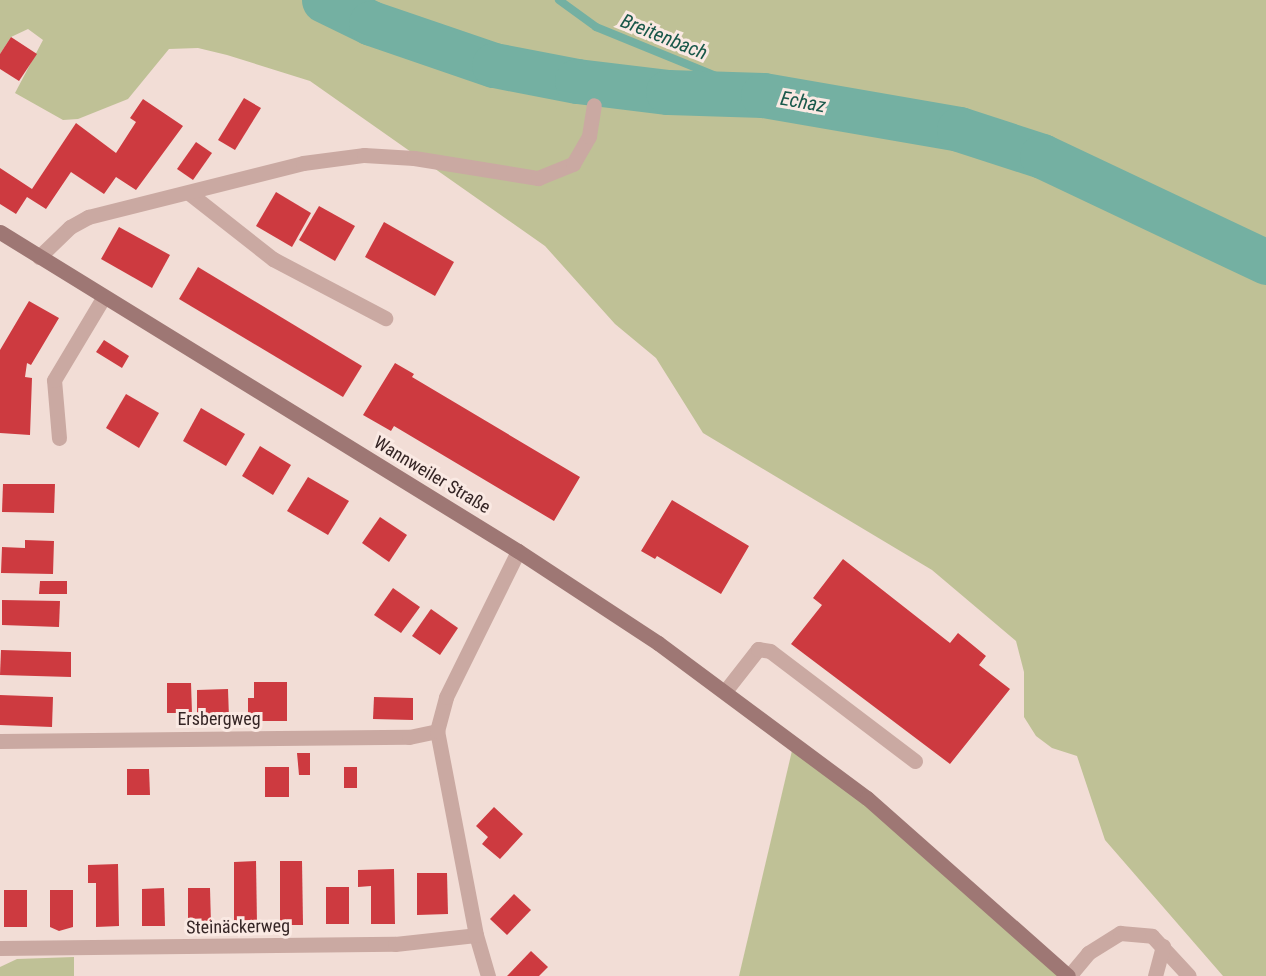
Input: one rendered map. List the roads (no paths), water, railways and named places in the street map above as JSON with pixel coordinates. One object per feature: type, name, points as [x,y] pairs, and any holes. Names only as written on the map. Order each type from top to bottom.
[{"type":"main road","name":"Wannweiler Straße","points":[[0,232],[103,298],[518,551],[726,690],[795,742],[928,849],[1069,976]]},
{"type":"street","points":[[39,257],[69,226],[88,216],[189,193],[303,163],[364,155],[414,158],[538,178],[573,164],[589,136],[594,105]]},
{"type":"street","points":[[189,193],[273,258],[385,318]]},
{"type":"street","points":[[59,438],[54,380],[103,298]]},
{"type":"street","points":[[488,976],[476,935],[437,731],[446,697],[518,551]]},
{"type":"street","points":[[726,690],[758,649],[770,651],[915,761]]},
{"type":"street","name":"Ersbergweg","points":[[0,741],[398,737],[437,731]]},
{"type":"street","points":[[1069,976],[1089,953],[1120,933],[1152,936],[1189,976]]},
{"type":"street","name":"Steinäckerweg","points":[[0,948],[394,944],[476,935]]},
{"type":"street","points":[[1155,976],[1163,946]]},
{"type":"waterway","name":"Echaz","points":[[324,0],[371,23],[494,65],[577,81],[668,92],[763,95],[959,129],[1042,156],[1266,262]]},
{"type":"waterway","name":"Breitenbach","points":[[559,0],[596,27],[763,95]]}]
